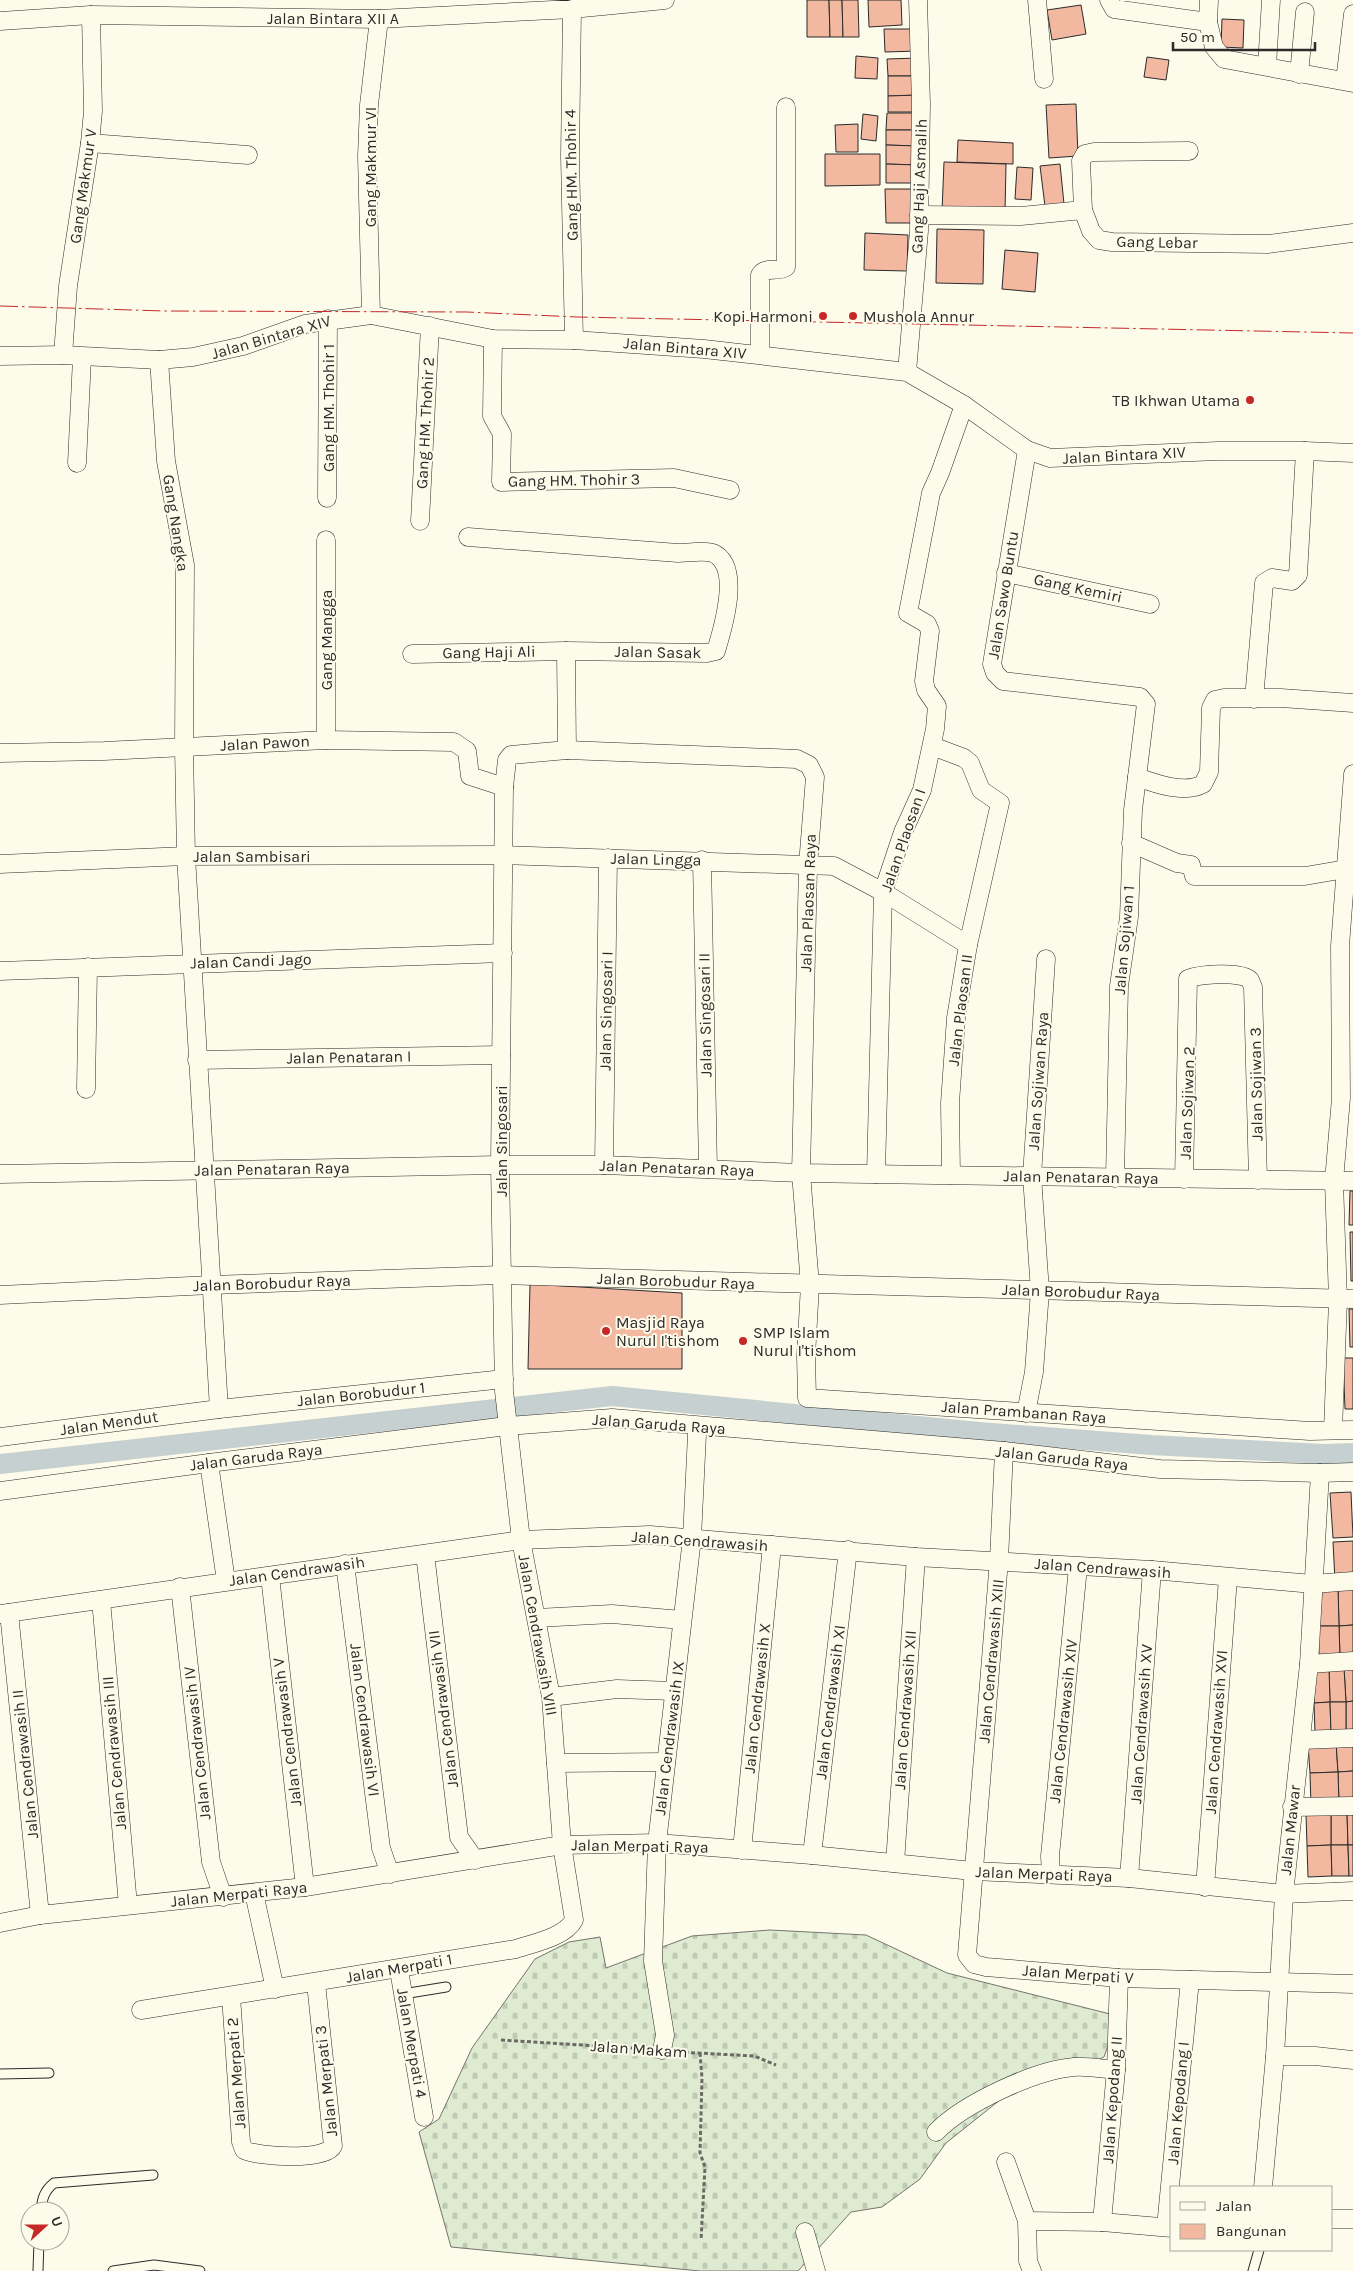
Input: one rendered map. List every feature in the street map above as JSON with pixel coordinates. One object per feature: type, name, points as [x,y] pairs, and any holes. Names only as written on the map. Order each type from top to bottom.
[{"type":"street","name":"Jalan Bintara XII A","points":[[0,20],[92,15],[379,19],[453,8],[562,6],[665,0]]},
{"type":"street","name":"Gang Haji Asmalih","points":[[907,372],[920,215],[921,104],[918,0]]},
{"type":"street","points":[[1037,0],[1044,79]]},
{"type":"street","points":[[1110,0],[1114,9],[1208,22]]},
{"type":"street","points":[[1209,0],[1208,22],[1214,47],[1224,59],[1349,82],[1353,14]]},
{"type":"street","points":[[1267,66],[1271,0]]},
{"type":"street","name":"Gang HM. Thohir 4","points":[[562,6],[570,156],[574,340]]},
{"type":"street","points":[[1299,74],[1305,12]]},
{"type":"street","name":"Gang Makmur V","points":[[63,356],[68,286],[90,143],[93,111],[92,15]]},
{"type":"street","name":"Gang Makmur VI","points":[[371,315],[367,156],[369,105],[379,19]]},
{"type":"street","points":[[760,354],[760,275],[765,270],[783,269],[786,267],[786,107]]},
{"type":"street","points":[[90,143],[248,155]]},
{"type":"street","points":[[920,215],[1021,216],[1083,210],[1081,161],[1086,154],[1094,152],[1189,151]]},
{"type":"street","name":"Gang Lebar","points":[[1083,210],[1091,231],[1099,240],[1112,242],[1268,244],[1353,233]]},
{"type":"street","name":"Jalan Bintara XIV","points":[[0,356],[63,356],[159,360],[218,353],[305,324],[328,319],[371,315],[493,339],[574,340],[760,354],[907,372],[964,405],[1027,450],[1050,458],[1209,451],[1353,453]]},
{"type":"street","name":"Gang HM. Thohir 1","points":[[328,319],[328,498]]},
{"type":"street","name":"Gang HM. Thohir 2","points":[[420,521],[430,326]]},
{"type":"street","name":"Gang HM. Thohir 3","points":[[493,339],[492,416],[502,434],[501,482],[674,478],[730,490]]},
{"type":"street","points":[[77,463],[82,358]]},
{"type":"street","name":"Gang Nangka","points":[[159,360],[166,461],[185,565],[184,747],[186,856],[194,963],[203,1170],[219,1409]]},
{"type":"street","name":"Jalan Plaosan I","points":[[876,1174],[883,892],[903,832],[922,790],[932,746],[937,706],[926,690],[924,681],[930,631],[927,624],[908,614],[931,493],[964,405]]},
{"type":"street","name":"Jalan Sawo Buntu","points":[[1027,450],[992,664],[995,673],[1003,681],[1140,697],[1146,704]]},
{"type":"street","points":[[1254,700],[1264,583],[1272,578],[1292,581],[1298,575],[1305,451]]},
{"type":"street","name":"Jalan Sasak","points":[[468,537],[678,553],[710,552],[720,557],[727,566],[729,594],[716,651],[707,653],[566,650]]},
{"type":"street","name":"Gang Mangga","points":[[326,540],[326,740]]},
{"type":"street","name":"Gang Kemiri","points":[[1006,573],[1150,604]]},
{"type":"street","points":[[504,855],[504,787],[507,760],[511,754],[566,750],[566,650]]},
{"type":"street","name":"Gang Haji Ali","points":[[412,654],[566,650]]},
{"type":"street","points":[[1137,777],[1158,784],[1191,788],[1204,784],[1208,772],[1211,708],[1215,700],[1224,698],[1254,700],[1281,698],[1353,703]]},
{"type":"street","name":"Jalan Sojiwan 1","points":[[1115,1178],[1119,986],[1129,917],[1131,843],[1146,704]]},
{"type":"street","name":"Jalan Pawon","points":[[0,752],[104,752],[326,740],[455,742],[466,751],[470,776],[504,787]]},
{"type":"street","points":[[932,746],[964,758],[970,763],[981,790],[1000,803],[968,945]]},
{"type":"street","name":"Jalan Plaosan Raya","points":[[566,750],[797,759],[808,765],[815,776],[808,865],[801,1173],[810,1285]]},
{"type":"street","points":[[1333,1430],[1345,1300],[1334,1181],[1347,1098],[1346,869],[1353,774]]},
{"type":"street","points":[[1131,843],[1177,863],[1191,865],[1194,876],[1305,876],[1346,869]]},
{"type":"street","name":"Jalan Lingga","points":[[504,855],[702,860],[834,866],[883,892]]},
{"type":"street","name":"Jalan Sambisari","points":[[0,864],[186,856],[504,855]]},
{"type":"street","name":"Jalan Singosari","points":[[504,855],[500,1275],[506,1420]]},
{"type":"street","name":"Jalan Singosari I","points":[[604,1165],[608,858]]},
{"type":"street","name":"Jalan Singosari II","points":[[702,860],[708,1170]]},
{"type":"street","name":"Jalan Plaosan II","points":[[883,892],[968,945],[956,1018],[950,1104],[951,1175]]},
{"type":"street","name":"Jalan Candi Jago","points":[[0,972],[194,963],[503,953]]},
{"type":"street","name":"Jalan Sojiwan Raya","points":[[1026,1412],[1034,1372],[1040,1291],[1032,1176],[1046,959]]},
{"type":"street","points":[[86,1089],[88,968]]},
{"type":"street","name":"Jalan Sojiwan 2","points":[[1184,1179],[1189,1026],[1188,979],[1202,975],[1241,975],[1250,980],[1253,987]]},
{"type":"street","name":"Jalan Sojiwan 3","points":[[1253,987],[1258,1180]]},
{"type":"street","name":"Jalan Penataran I","points":[[197,1060],[501,1055]]},
{"type":"street","name":"Jalan Penataran Raya","points":[[0,1174],[500,1164],[604,1165],[801,1173],[1353,1181]]},
{"type":"street","name":"Jalan Borobudur Raya","points":[[0,1295],[211,1284],[500,1275],[1345,1300]]},
{"type":"street","name":"Jalan Prambanan Raya","points":[[810,1285],[806,1356],[807,1398],[1310,1431],[1353,1430]]},
{"type":"street","name":"Jalan Borobudur 1","points":[[219,1409],[504,1385]]},
{"type":"street","name":"Jalan Mendut","points":[[0,1437],[219,1409]]},
{"type":"street","name":"Jalan Garuda Raya","points":[[0,1492],[506,1420],[612,1418],[700,1427],[1004,1451],[1160,1469],[1320,1473],[1353,1472]]},
{"type":"street","name":"Jalan Cendrawasih VIII","points":[[506,1420],[521,1540],[551,1697],[562,1845]]},
{"type":"street","name":"Jalan Cendrawasih IX","points":[[662,2050],[665,2035],[653,1961],[657,1843],[692,1538],[697,1434],[700,1427]]},
{"type":"street","name":"Jalan Cendrawasih XIII","points":[[973,1872],[999,1560],[1004,1451]]},
{"type":"street","points":[[209,1463],[226,1581]]},
{"type":"street","name":"Jalan Mawar","points":[[1263,2186],[1275,2056],[1284,1894],[1309,1664],[1320,1473]]},
{"type":"street","name":"Jalan Cendrawasih","points":[[4,1613],[521,1540],[650,1535],[916,1557],[999,1560],[1078,1568],[1152,1570],[1313,1584],[1353,1581]]},
{"type":"street","name":"Jalan Cendrawasih X","points":[[742,1850],[772,1546]]},
{"type":"street","name":"Jalan Cendrawasih XI","points":[[812,1855],[848,1550]]},
{"type":"street","name":"Jalan Cendrawasih VII","points":[[425,1554],[459,1837],[475,1860]]},
{"type":"street","name":"Jalan Cendrawasih XII","points":[[895,1863],[916,1557]]},
{"type":"street","name":"Jalan Cendrawasih VI","points":[[345,1564],[381,1848],[390,1874]]},
{"type":"street","name":"Jalan Cendrawasih XIV","points":[[1051,1874],[1050,1856],[1078,1568]]},
{"type":"street","name":"Jalan Cendrawasih XV","points":[[1129,1878],[1152,1570]]},
{"type":"street","name":"Jalan Cendrawasih V","points":[[270,1576],[305,1887]]},
{"type":"street","name":"Jalan Cendrawasih XVI","points":[[1205,1887],[1228,1578]]},
{"type":"street","name":"Jalan Cendrawasih IV","points":[[180,1587],[211,1862],[222,1897]]},
{"type":"street","name":"Jalan Cendrawasih III","points":[[101,1600],[128,1905]]},
{"type":"street","name":"Jalan Cendrawasih II","points":[[4,1613],[40,1916]]},
{"type":"street","points":[[537,1618],[612,1614],[682,1620]]},
{"type":"street","points":[[1309,1664],[1353,1661]]},
{"type":"street","points":[[551,1697],[617,1689],[674,1691]]},
{"type":"street","points":[[1301,1740],[1353,1738]]},
{"type":"street","points":[[556,1763],[666,1762]]},
{"type":"street","points":[[1292,1807],[1353,1806]]},
{"type":"street","name":"Jalan Merpati Raya","points":[[0,1923],[128,1905],[222,1897],[305,1887],[562,1845],[657,1843],[812,1855],[973,1872],[1129,1878],[1284,1894],[1353,1891]]},
{"type":"street","name":"Jalan Merpati 1","points":[[141,2010],[399,1970],[516,1949],[564,1931],[571,1926],[574,1920],[562,1845]]},
{"type":"street","name":"Jalan Merpati V","points":[[973,1872],[968,1955],[974,1964],[1119,1978],[1353,1984]]},
{"type":"street","points":[[254,1893],[275,1989]]},
{"type":"street","name":"Jalan Merpati 4","points":[[399,1970],[424,2117]]},
{"type":"street","name":"Jalan Kepodang II","points":[[1102,2222],[1116,2070],[1119,1978]]},
{"type":"street","name":"Jalan Kepodang I","points":[[1173,2186],[1190,1980]]},
{"type":"street","name":"Jalan Merpati 3","points":[[244,2150],[250,2153],[292,2157],[328,2152],[333,2146],[316,1983]]},
{"type":"street","name":"Jalan Merpati 2","points":[[231,1996],[241,2142],[244,2150]]},
{"type":"street","points":[[1275,2056],[1315,2056],[1353,2060]]},
{"type":"street","points":[[936,2132],[949,2119],[988,2097],[1042,2074],[1074,2067],[1116,2070]]},
{"type":"street","points":[[1006,2162],[1027,2221],[1028,2261],[1032,2271]]},
{"type":"street","points":[[1333,2219],[1353,2218]]},
{"type":"street","points":[[1027,2221],[1102,2222],[1169,2228]]},
{"type":"street","points":[[805,2232],[816,2271]]},
{"type":"lane","points":[[403,1994],[446,1987]]},
{"type":"lane","points":[[0,2074],[50,2073]]},
{"type":"lane","points":[[42,2201],[46,2189],[54,2184],[153,2175]]},
{"type":"lane","points":[[38,2271],[39,2251]]},
{"type":"lane","points":[[1253,2271],[1259,2251]]},
{"type":"lane","points":[[113,2271],[154,2265],[200,2271]]},
{"type":"path","name":"Jalan Makam","points":[[501,2040],[754,2056],[776,2065]]},
{"type":"path","points":[[700,2053],[700,2153],[705,2167],[701,2240]]},
{"type":"green space","points":[[770,1930],[866,1935],[947,1973],[1118,2016],[1104,2057],[1070,2074],[1015,2088],[946,2143],[920,2179],[882,2207],[851,2212],[798,2271],[700,2271],[451,2247],[419,2132],[439,2119],[472,2048],[535,1959],[569,1942],[600,1937],[606,1968],[692,1936]]},
{"type":"building","points":[[807,0],[829,0],[830,37],[807,37]]},
{"type":"building","points":[[829,0],[842,0],[843,37],[830,37]]},
{"type":"building","points":[[842,0],[858,0],[859,37],[843,37]]},
{"type":"building","points":[[868,0],[901,0],[902,25],[869,27]]},
{"type":"building","points":[[1081,5],[1086,34],[1052,40],[1047,10]]},
{"type":"building","points":[[1222,19],[1244,20],[1243,48],[1221,47]]},
{"type":"building","points":[[884,29],[918,29],[918,51],[885,52]]},
{"type":"building","points":[[856,56],[878,58],[877,79],[855,78]]},
{"type":"building","points":[[1147,57],[1169,60],[1166,80],[1144,77]]},
{"type":"building","points":[[918,58],[919,76],[888,76],[887,59]]},
{"type":"building","points":[[888,76],[919,76],[919,95],[888,96]]},
{"type":"building","points":[[919,95],[919,112],[888,112],[888,96]]},
{"type":"building","points":[[1076,104],[1078,156],[1049,158],[1046,105]]},
{"type":"building","points":[[887,113],[915,113],[915,130],[886,130]]},
{"type":"building","points":[[863,114],[878,116],[876,141],[861,139]]},
{"type":"building","points":[[858,124],[858,152],[836,152],[835,125]]},
{"type":"building","points":[[886,130],[918,130],[918,146],[886,145]]},
{"type":"building","points":[[958,140],[1013,143],[1013,164],[957,162]]},
{"type":"building","points":[[886,145],[918,146],[918,165],[886,164]]},
{"type":"building","points":[[825,154],[880,154],[880,185],[825,186]]},
{"type":"building","points":[[944,162],[1006,164],[1005,213],[942,211]]},
{"type":"building","points":[[886,164],[918,165],[918,183],[886,183]]},
{"type":"building","points":[[1060,164],[1064,204],[1045,206],[1040,166]]},
{"type":"building","points":[[1017,167],[1033,168],[1031,200],[1015,199]]},
{"type":"building","points":[[885,189],[915,189],[915,223],[886,223]]},
{"type":"building","points":[[937,229],[984,230],[983,284],[936,283]]},
{"type":"building","points":[[865,233],[908,235],[907,271],[864,270]]},
{"type":"building","points":[[1005,250],[1038,253],[1035,292],[1002,289]]},
{"type":"building","points":[[1350,1191],[1353,1191],[1353,1225],[1349,1225]]},
{"type":"building","points":[[1350,1232],[1353,1232],[1353,1281],[1351,1281]]},
{"type":"building","name":"Masjid Raya Nurul I'tishom","points":[[530,1284],[682,1293],[682,1369],[528,1369]]},
{"type":"building","points":[[1349,1309],[1353,1309],[1353,1347],[1350,1347]]},
{"type":"building","points":[[1343,1358],[1353,1358],[1353,1409],[1345,1409]]},
{"type":"building","points":[[1351,1492],[1353,1537],[1333,1538],[1330,1493]]},
{"type":"building","points":[[1353,1541],[1353,1580],[1335,1581],[1333,1542]]},
{"type":"building","points":[[1353,1586],[1353,1625],[1339,1626],[1338,1587]]},
{"type":"building","points":[[1317,1587],[1338,1587],[1339,1626],[1318,1626]]},
{"type":"building","points":[[1353,1625],[1353,1656],[1340,1657],[1339,1626]]},
{"type":"building","points":[[1318,1626],[1339,1626],[1340,1657],[1319,1657]]},
{"type":"building","points":[[1353,1667],[1353,1701],[1346,1702],[1344,1668]]},
{"type":"building","points":[[1329,1668],[1344,1668],[1346,1702],[1330,1702]]},
{"type":"building","points":[[1329,1668],[1330,1702],[1314,1703],[1313,1669]]},
{"type":"building","points":[[1353,1701],[1353,1732],[1346,1732],[1346,1702]]},
{"type":"building","points":[[1330,1702],[1331,1733],[1315,1733],[1314,1703]]},
{"type":"building","points":[[1330,1702],[1346,1702],[1346,1732],[1331,1733]]},
{"type":"building","points":[[1336,1742],[1338,1772],[1310,1773],[1308,1744]]},
{"type":"building","points":[[1336,1742],[1353,1742],[1353,1771],[1338,1772]]},
{"type":"building","points":[[1353,1771],[1353,1803],[1339,1804],[1338,1772]]},
{"type":"building","points":[[1338,1772],[1339,1804],[1311,1806],[1310,1773]]},
{"type":"building","points":[[1331,1813],[1347,1813],[1348,1845],[1331,1845]]},
{"type":"building","points":[[1331,1813],[1331,1845],[1307,1846],[1306,1814]]},
{"type":"building","points":[[1347,1813],[1353,1813],[1353,1845],[1348,1845]]},
{"type":"building","points":[[1331,1845],[1332,1876],[1308,1877],[1307,1846]]},
{"type":"building","points":[[1331,1845],[1348,1845],[1349,1876],[1332,1876]]},
{"type":"building","points":[[1348,1845],[1353,1845],[1353,1876],[1349,1876]]},
{"type":"waterway","points":[[0,1464],[612,1396],[979,1432],[1151,1445],[1324,1454],[1353,1453]]},
{"type":"power","points":[[0,306],[165,311],[467,312],[577,317],[1353,333]]},
{"type":"place","name":"Kopi Harmoni","points":[[823,316]]},
{"type":"place","name":"Mushola Annur","points":[[853,316]]},
{"type":"place","name":"TB Ikhwan Utama","points":[[1250,400]]},
{"type":"place","name":"Masjid Raya Nurul I'tishom","points":[[606,1331]]},
{"type":"place","name":"SMP Islam Nurul I'tishom","points":[[743,1341]]}]
